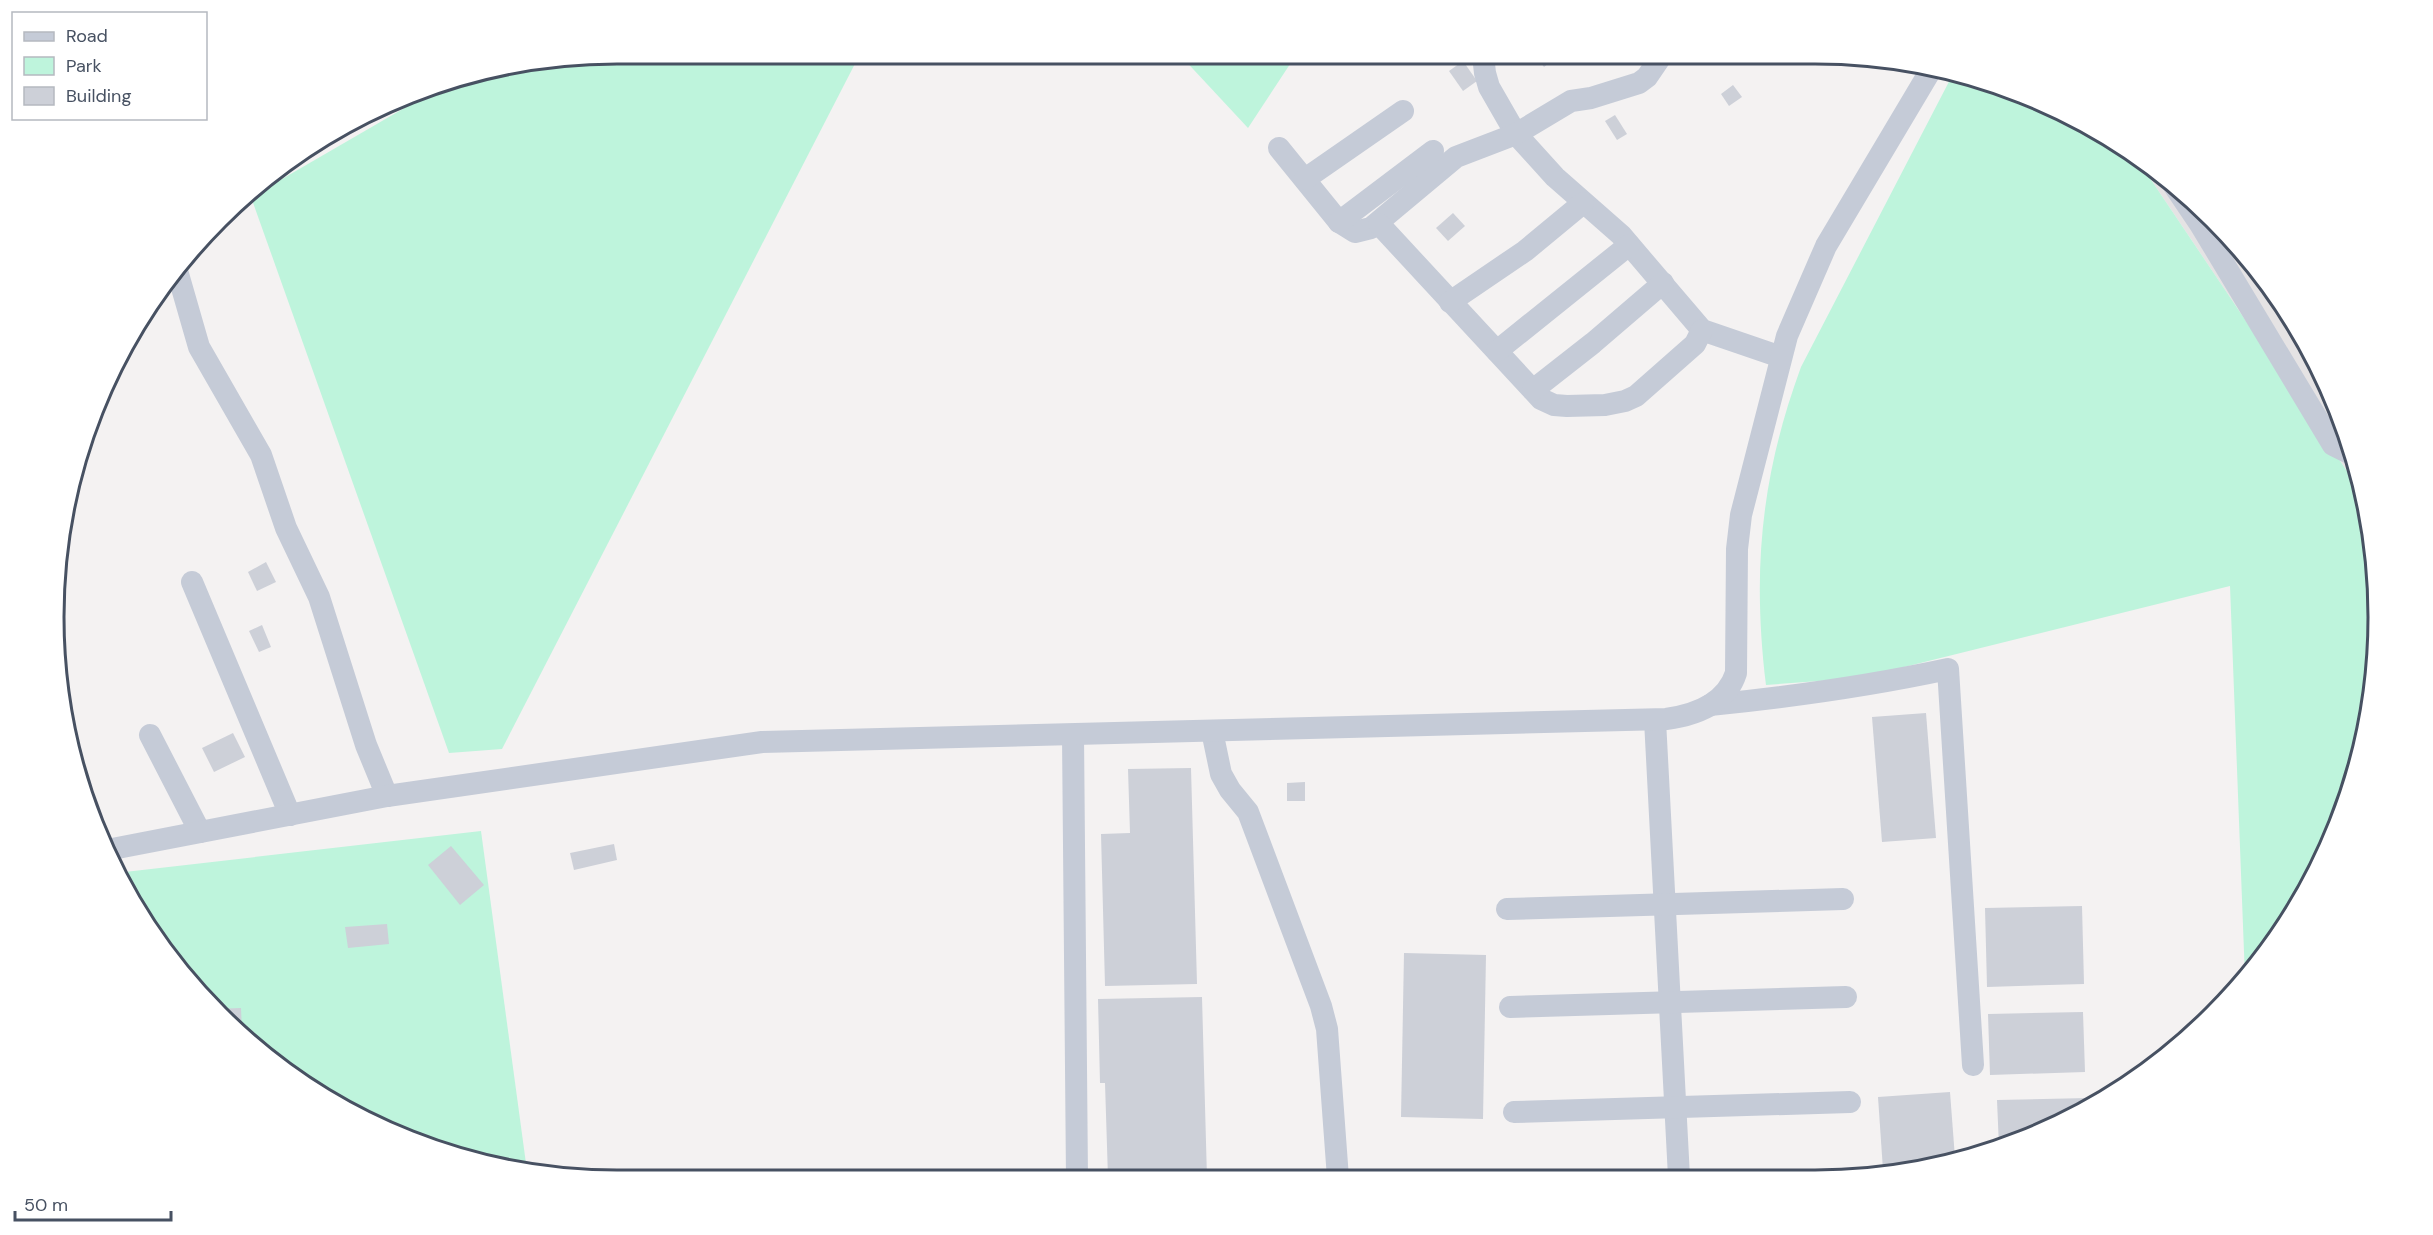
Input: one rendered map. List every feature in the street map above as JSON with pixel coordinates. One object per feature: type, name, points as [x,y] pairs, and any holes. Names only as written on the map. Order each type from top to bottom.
[{"type":"street","points":[[1485,64],[1489,87],[1516,134],[1555,177],[1629,246],[1702,330],[1781,357]]},
{"type":"street","points":[[1279,148],[1339,222],[1355,232],[1364,231],[1379,224],[1456,157],[1516,134],[1571,101],[1591,98],[1639,83],[1647,77],[1656,64]]},
{"type":"street","points":[[116,848],[387,796],[762,742],[1655,720],[1685,717],[1710,705],[1731,687],[1736,674],[1739,533],[1745,499],[1781,357],[1796,312],[1826,246],[1927,76]]},
{"type":"street","points":[[1305,179],[1403,111]]},
{"type":"street","points":[[1339,222],[1433,151]]},
{"type":"street","points":[[1450,302],[1525,251],[1583,203]]},
{"type":"street","points":[[2199,219],[2333,445],[2342,450]]},
{"type":"street","points":[[1379,224],[1541,399],[1554,405],[1605,405],[1636,396],[1695,344],[1702,330]]},
{"type":"street","points":[[1497,351],[1629,246]]},
{"type":"street","points":[[180,280],[199,347],[261,455],[286,528],[319,597],[366,746],[387,796]]},
{"type":"street","points":[[1533,390],[1593,344],[1663,284]]},
{"type":"street","points":[[192,582],[290,814]]},
{"type":"street","points":[[1710,705],[1894,681],[1948,669],[1973,1065]]},
{"type":"street","points":[[1655,720],[1679,1170]]},
{"type":"street","points":[[1212,731],[1221,774],[1230,790],[1248,812],[1321,1006],[1327,1029],[1337,1170]]},
{"type":"street","points":[[150,735],[201,832]]},
{"type":"street","points":[[1073,735],[1077,1170]]},
{"type":"street","points":[[1506,909],[1843,899]]},
{"type":"street","points":[[1510,1007],[1846,997]]},
{"type":"street","points":[[1514,1112],[1850,1102]]},
{"type":"shaded area","points":[[2149,177],[2207,226],[2254,281],[2275,310],[2311,373],[2326,406],[2351,476]]},
{"type":"green space","points":[[618,64],[855,64],[502,749],[449,753],[253,202],[279,181],[407,107],[474,83],[510,75],[545,69]]},
{"type":"green space","points":[[1188,64],[1290,64],[1248,128]]},
{"type":"green space","points":[[1949,81],[1993,94],[2060,122],[2123,158],[2149,177],[2351,476],[2364,545],[2367,581],[2367,654],[2364,690],[2350,761],[2326,829],[2311,862],[2275,925],[2245,966],[2230,586],[1860,678],[1766,685],[1760,602],[1763,524],[1777,446],[1801,367]]},
{"type":"green space","points":[[481,831],[526,1163],[474,1152],[406,1128],[341,1096],[281,1056],[226,1009],[202,982],[158,925],[127,872]]},
{"type":"building","points":[[1459,64],[1465,64],[1477,81],[1463,91],[1449,71]]},
{"type":"building","points":[[1733,85],[1742,97],[1729,106],[1721,94]]},
{"type":"building","points":[[1615,115],[1627,134],[1617,140],[1605,121]]},
{"type":"building","points":[[1453,213],[1465,226],[1448,241],[1436,228]]},
{"type":"building","points":[[266,562],[276,582],[257,591],[248,572]]},
{"type":"building","points":[[262,625],[271,647],[259,652],[249,631]]},
{"type":"building","points":[[1926,713],[1936,838],[1882,842],[1872,717]]},
{"type":"building","points":[[233,733],[245,757],[214,772],[202,748]]},
{"type":"building","points":[[1191,768],[1197,984],[1105,986],[1101,834],[1130,833],[1128,769]]},
{"type":"building","points":[[1305,782],[1305,801],[1287,801],[1287,783]]},
{"type":"building","points":[[614,844],[617,860],[574,870],[570,853]]},
{"type":"building","points":[[451,846],[484,885],[460,905],[428,865]]},
{"type":"building","points":[[2082,906],[2084,984],[1987,987],[1985,908]]},
{"type":"building","points":[[387,924],[389,944],[348,948],[345,927]]},
{"type":"building","points":[[1404,953],[1486,955],[1483,1119],[1401,1117]]},
{"type":"building","points":[[1202,997],[1207,1170],[1108,1170],[1105,1083],[1100,1083],[1098,999]]},
{"type":"building","points":[[241,1008],[242,1023],[226,1009]]},
{"type":"building","points":[[2083,1012],[2085,1072],[1990,1075],[1988,1014]]},
{"type":"building","points":[[1950,1092],[1955,1153],[1883,1166],[1878,1097]]},
{"type":"building","points":[[2088,1098],[2060,1113],[1999,1139],[1997,1100]]}]
